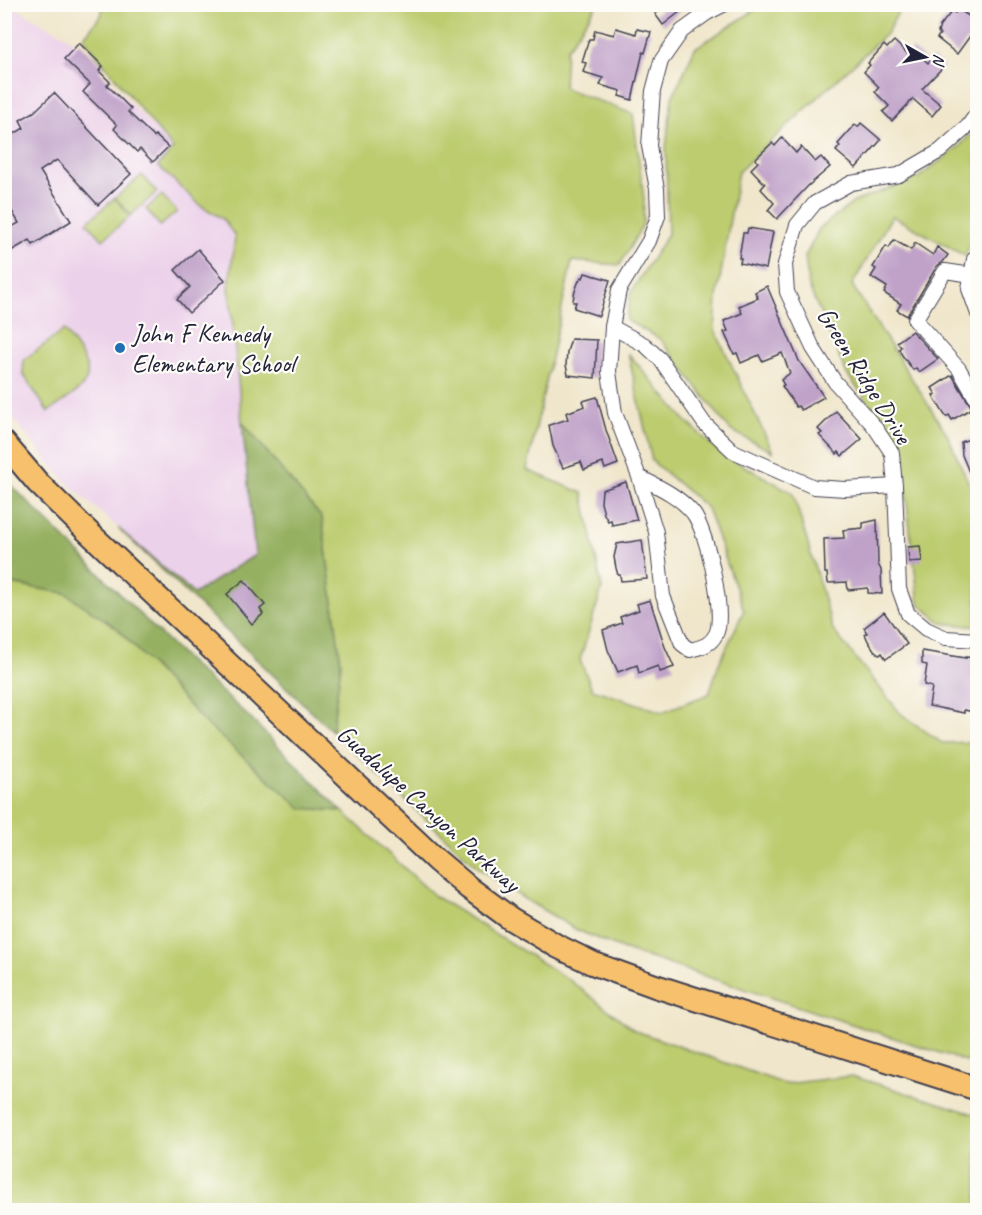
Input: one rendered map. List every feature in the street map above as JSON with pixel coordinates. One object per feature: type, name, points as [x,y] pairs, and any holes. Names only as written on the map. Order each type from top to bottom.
[{"type":"main road","name":"Guadalupe Canyon Parkway","points":[[4,443],[57,502],[170,610],[436,860],[506,916],[557,946],[617,973],[978,1089]]},
{"type":"street","points":[[639,477],[662,488],[682,502],[694,515],[710,559],[719,600],[717,633],[706,646],[690,650],[682,645],[663,596],[656,531],[615,413],[609,372],[612,327],[619,290],[649,241],[658,216],[657,189],[649,146],[653,91],[661,61],[682,31],[724,4]]},
{"type":"street","name":"Green Ridge Drive","points":[[978,112],[968,126],[940,152],[899,175],[851,183],[815,203],[797,225],[785,264],[787,292],[813,348],[835,382],[874,426],[892,453],[899,589],[908,614],[926,629],[946,638],[978,640]]},
{"type":"street","points":[[978,255],[974,260],[969,289],[978,314]]},
{"type":"street","points":[[972,275],[945,271],[915,320],[959,369],[978,402]]},
{"type":"street","points":[[612,327],[645,345],[660,359],[704,423],[733,450],[814,487],[845,489],[895,486]]},
{"type":"shaded area","name":"John F Kennedy Elementary School","points":[[4,5],[9,5],[68,37],[235,215],[229,287],[256,555],[194,594],[66,482],[5,409]]},
{"type":"green space","points":[[102,5],[597,5],[566,50],[564,88],[633,114],[644,199],[643,224],[620,265],[572,261],[527,470],[583,493],[602,588],[580,660],[592,689],[662,712],[709,694],[718,666],[744,610],[707,508],[652,461],[628,353],[684,419],[719,452],[793,493],[833,630],[900,713],[942,743],[977,742],[977,1065],[622,949],[577,930],[478,868],[332,731],[341,664],[322,518],[242,422],[229,287],[235,236],[222,218],[201,206],[158,166],[173,149],[83,38],[102,14]]},
{"type":"green space","points":[[763,5],[902,5],[887,33],[738,172],[717,297],[715,330],[773,452],[730,430],[660,339],[626,320],[631,292],[668,234],[666,148],[672,98],[695,48]]},
{"type":"green space","points":[[977,127],[977,236],[965,256],[892,216],[852,285],[947,434],[977,502],[977,627],[942,623],[919,604],[900,445],[847,374],[809,287],[805,257],[819,229],[854,202],[919,177],[960,146]]},
{"type":"green space","points":[[142,175],[157,192],[131,215],[115,198]]},
{"type":"green space","points":[[162,195],[177,212],[160,226],[146,209]]},
{"type":"green space","points":[[115,198],[130,216],[103,240],[87,222]]},
{"type":"green space","points":[[64,330],[83,359],[87,377],[76,392],[48,412],[23,374],[24,360]]},
{"type":"green space","points":[[242,422],[322,518],[341,664],[332,731],[118,528],[194,594],[255,555]]},
{"type":"green space","points":[[5,479],[342,811],[301,808],[204,722],[117,628],[65,593],[5,583]]},
{"type":"green space","points":[[4,583],[65,593],[117,628],[204,722],[301,808],[342,811],[436,897],[568,979],[636,1031],[785,1084],[852,1076],[977,1115],[977,1210],[5,1210]]},
{"type":"building","points":[[662,4],[690,4],[663,25],[655,14],[664,8]]},
{"type":"building","points":[[958,9],[978,22],[978,25],[957,54],[937,38],[940,34],[938,32],[940,26],[952,11],[955,13]]},
{"type":"building","points":[[616,28],[636,34],[637,29],[651,32],[645,53],[643,52],[632,100],[619,96],[621,91],[600,85],[603,78],[583,72],[586,63],[582,62],[589,39],[593,39],[595,30],[614,35]]},
{"type":"building","points":[[894,41],[908,54],[913,49],[928,63],[933,58],[943,67],[922,89],[941,105],[932,116],[913,99],[892,121],[883,112],[889,106],[875,92],[879,87],[864,72],[870,65],[868,63],[884,45],[887,48]]},
{"type":"building","points":[[79,43],[103,66],[99,71],[110,82],[107,85],[131,109],[128,112],[168,147],[153,162],[140,149],[137,152],[114,129],[117,125],[83,92],[90,84],[64,59]]},
{"type":"building","points":[[54,93],[131,174],[98,205],[57,160],[40,171],[71,221],[33,245],[30,240],[4,255],[4,231],[19,223],[4,198],[4,140],[24,128],[20,120],[34,112]]},
{"type":"building","points":[[861,123],[881,140],[856,168],[836,151],[840,146],[838,144],[855,125],[858,127]]},
{"type":"building","points":[[782,138],[796,153],[801,147],[815,162],[821,157],[830,167],[808,186],[777,219],[768,210],[774,203],[761,189],[765,184],[751,169],[758,162],[755,159],[772,143],[775,146]]},
{"type":"building","points":[[748,228],[773,232],[766,269],[740,263],[743,233],[747,233]]},
{"type":"building","points":[[894,240],[911,250],[915,243],[933,255],[937,247],[948,255],[937,266],[907,316],[897,310],[901,304],[884,293],[887,287],[871,277],[876,269],[873,267],[886,246],[889,248]]},
{"type":"building","points":[[198,249],[225,280],[189,313],[177,299],[190,287],[175,270]]},
{"type":"building","points":[[585,273],[610,280],[599,316],[574,308],[576,302],[573,302],[574,294]]},
{"type":"building","points":[[767,286],[799,361],[824,397],[801,410],[798,406],[796,407],[782,386],[784,385],[781,380],[790,373],[782,353],[762,361],[759,355],[741,363],[737,353],[734,354],[724,332],[728,331],[724,321],[742,313],[739,306],[758,298],[755,292]]},
{"type":"building","points":[[912,331],[938,359],[919,372],[916,368],[913,370],[902,355],[899,349],[901,347],[897,342]]},
{"type":"building","points":[[571,339],[597,340],[595,378],[568,375],[567,352]]},
{"type":"building","points":[[952,375],[972,408],[952,420],[949,415],[946,417],[936,401],[933,395],[936,394],[932,388]]},
{"type":"building","points":[[597,397],[618,464],[605,469],[603,463],[584,470],[581,462],[563,468],[553,446],[549,425],[568,419],[566,413],[585,406],[583,401]]},
{"type":"building","points":[[836,411],[862,439],[842,456],[839,452],[837,454],[819,435],[822,433],[818,429]]},
{"type":"building","points":[[978,436],[978,470],[969,472],[962,455],[961,442]]},
{"type":"building","points":[[626,482],[637,520],[612,525],[611,520],[608,521],[604,514],[601,503],[602,490]]},
{"type":"building","points":[[877,520],[878,564],[881,570],[882,594],[868,593],[868,588],[848,590],[847,582],[828,583],[827,573],[825,573],[824,539],[844,538],[843,530],[863,528],[863,523]]},
{"type":"building","points":[[642,540],[647,579],[621,581],[614,557],[617,544]]},
{"type":"building","points":[[920,546],[922,561],[909,562],[908,547]]},
{"type":"building","points":[[244,580],[265,605],[260,609],[263,614],[252,624],[227,594]]},
{"type":"building","points":[[650,600],[674,667],[660,672],[658,666],[639,673],[637,665],[618,672],[608,650],[603,630],[622,623],[620,617],[639,610],[637,604]]},
{"type":"building","points":[[884,612],[907,644],[886,659],[882,653],[880,655],[874,650],[864,628]]},
{"type":"building","points":[[922,651],[978,658],[978,689],[974,712],[964,710],[964,713],[929,706],[932,687],[924,685],[927,665],[922,664]]},
{"type":"place","name":"John F Kennedy Elementary School","points":[[120,348]]}]
